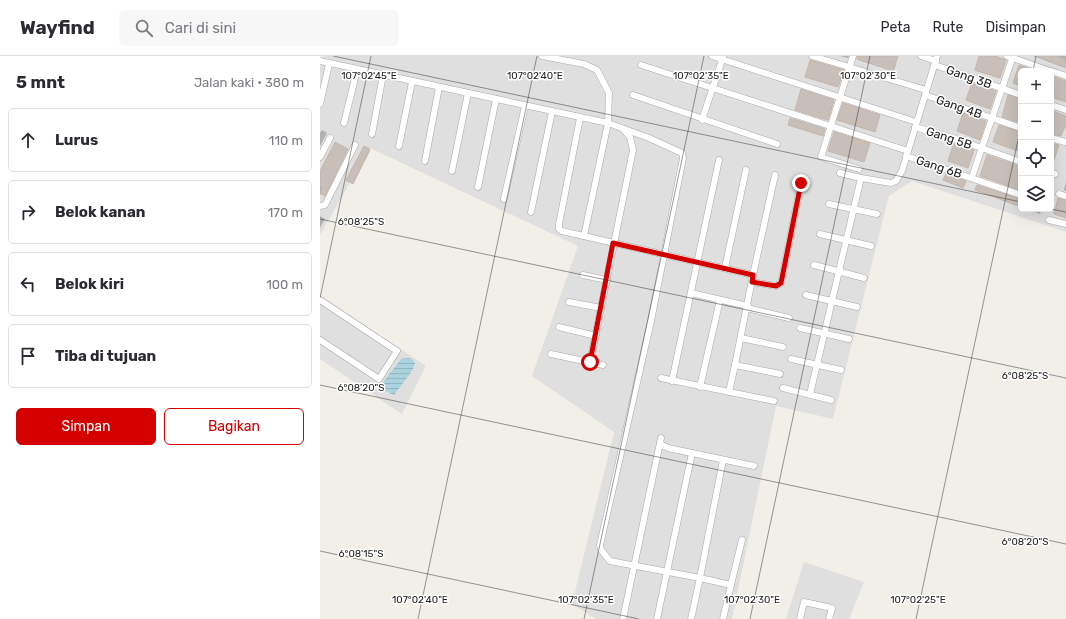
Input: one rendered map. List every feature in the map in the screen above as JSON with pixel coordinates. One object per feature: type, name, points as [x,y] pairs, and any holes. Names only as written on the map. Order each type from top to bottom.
[{"type":"street","points":[[542,56],[584,64],[597,70],[609,93],[608,123],[584,236]]},
{"type":"street","name":"Gang 5B","points":[[712,56],[723,58],[840,97],[1018,161]]},
{"type":"street","name":"Gang 4B","points":[[812,56],[925,93],[1018,127]]},
{"type":"street","points":[[853,56],[821,157],[859,169]]},
{"type":"street","name":"Gang 3B","points":[[921,56],[1018,94]]},
{"type":"street","points":[[972,177],[993,119],[1011,57],[1042,68]]},
{"type":"street","points":[[702,120],[723,58]]},
{"type":"street","points":[[320,61],[608,123],[649,138],[682,153],[683,158],[664,255],[600,544],[601,550],[610,561],[732,585]]},
{"type":"street","points":[[840,173],[890,183],[896,181],[902,171],[936,61]]},
{"type":"street","points":[[320,104],[329,64]]},
{"type":"street","name":"Gang 6B","points":[[642,65],[830,127],[1018,193]]},
{"type":"street","points":[[344,123],[357,70]]},
{"type":"street","points":[[1054,72],[1066,76]]},
{"type":"street","points":[[372,134],[383,75]]},
{"type":"street","points":[[399,146],[412,82]]},
{"type":"street","points":[[425,161],[440,87]]},
{"type":"street","points":[[452,171],[468,93]]},
{"type":"street","points":[[633,95],[702,120],[777,144]]},
{"type":"street","points":[[478,187],[496,99]]},
{"type":"street","points":[[504,199],[525,106]]},
{"type":"street","points":[[1054,106],[1066,110]]},
{"type":"street","points":[[531,212],[552,112]]},
{"type":"street","points":[[580,118],[559,229],[562,231],[753,275]]},
{"type":"street","points":[[590,362],[633,150],[630,137],[622,128]]},
{"type":"street","points":[[320,157],[330,138]]},
{"type":"street","points":[[1054,139],[1065,142]]},
{"type":"street","points":[[320,206],[325,205],[355,145]]},
{"type":"street","points":[[672,381],[719,160]]},
{"type":"street","points":[[725,268],[746,170]]},
{"type":"street","points":[[729,392],[775,175]]},
{"type":"street","points":[[810,394],[861,178]]},
{"type":"street","points":[[752,282],[776,286],[781,283],[801,183]]},
{"type":"street","points":[[1059,194],[1066,196]]},
{"type":"street","points":[[829,204],[877,214]]},
{"type":"street","points":[[1049,220],[1066,224]]},
{"type":"street","points":[[820,234],[871,246]]},
{"type":"street","points":[[814,265],[864,278]]},
{"type":"street","points":[[583,275],[607,280]]},
{"type":"street","points":[[691,293],[789,318]]},
{"type":"street","points":[[806,295],[857,307]]},
{"type":"street","points":[[320,300],[398,351],[379,378],[320,340]]},
{"type":"street","points":[[700,387],[720,300]]},
{"type":"street","points":[[569,302],[601,308]]},
{"type":"street","points":[[559,327],[596,336]]},
{"type":"street","points":[[800,328],[848,339]]},
{"type":"street","points":[[741,338],[783,347]]},
{"type":"street","points":[[552,354],[603,365]]},
{"type":"street","points":[[791,359],[841,370]]},
{"type":"street","points":[[735,365],[780,374]]},
{"type":"street","points":[[661,378],[774,401]]},
{"type":"street","points":[[783,388],[831,400]]},
{"type":"street","points":[[623,619],[661,441],[668,448],[754,466]]},
{"type":"street","points":[[657,619],[692,453]]},
{"type":"street","points":[[692,619],[723,460]]},
{"type":"street","points":[[723,619],[742,540]]},
{"type":"street","points":[[800,619],[804,602],[832,608],[830,619]]},
{"type":"shaded area","points":[[323,56],[1066,56],[1066,232],[912,181],[889,196],[833,419],[776,406],[732,619],[596,619],[572,604],[614,432],[532,376],[578,246],[370,148],[320,235],[320,68]]},
{"type":"shaded area","points":[[320,295],[426,366],[402,414],[320,359]]},
{"type":"shaded area","points":[[804,562],[864,582],[849,619],[786,619]]},
{"type":"water","points":[[409,358],[413,360],[415,364],[412,371],[394,395],[383,390],[380,386],[401,359]]},
{"type":"building","points":[[857,56],[898,56],[893,71],[857,59]]},
{"type":"building","points":[[979,56],[995,56],[1006,60],[1000,78],[975,70]]},
{"type":"building","points":[[1035,56],[1056,56],[1066,60],[1066,68]]},
{"type":"building","points":[[810,60],[844,70],[838,87],[805,77]]},
{"type":"building","points":[[1019,65],[1027,68],[1018,68]]},
{"type":"building","points":[[1018,68],[1018,85],[1013,83]]},
{"type":"building","points":[[1054,77],[1066,81],[1066,102],[1054,98]]},
{"type":"building","points":[[972,83],[996,91],[990,109],[966,100]]},
{"type":"building","points":[[801,89],[834,100],[828,120],[795,110]]},
{"type":"building","points":[[1008,95],[1018,98],[1018,122],[1002,117]]},
{"type":"building","points":[[843,103],[880,115],[875,132],[837,120]]},
{"type":"building","points":[[1054,111],[1066,116],[1066,124],[1061,136],[1054,135]]},
{"type":"building","points":[[963,113],[986,121],[980,140],[957,131]]},
{"type":"building","points":[[790,118],[825,129],[823,136],[788,125]]},
{"type":"building","points":[[999,125],[1018,131],[1018,151],[993,142]]},
{"type":"building","points":[[834,132],[870,143],[864,162],[828,151]]},
{"type":"building","points":[[335,142],[348,149],[325,196],[320,193],[322,187],[320,186],[320,171]]},
{"type":"building","points":[[954,143],[974,150],[968,168],[948,161]]},
{"type":"building","points":[[1054,144],[1059,145],[1054,160]]},
{"type":"building","points":[[364,146],[370,149],[353,184],[346,180]]},
{"type":"building","points":[[987,155],[1018,166],[1018,189],[980,176]]},
{"type":"building","points":[[946,174],[966,181],[963,188],[943,180]]},
{"type":"building","points":[[977,185],[1018,198],[1018,206],[975,190]]},
{"type":"building","points":[[1058,198],[1066,200],[1066,218],[1054,214]]},
{"type":"route","points":[[590,362],[613,243],[753,275],[752,282],[776,286],[781,283],[801,183]]}]
